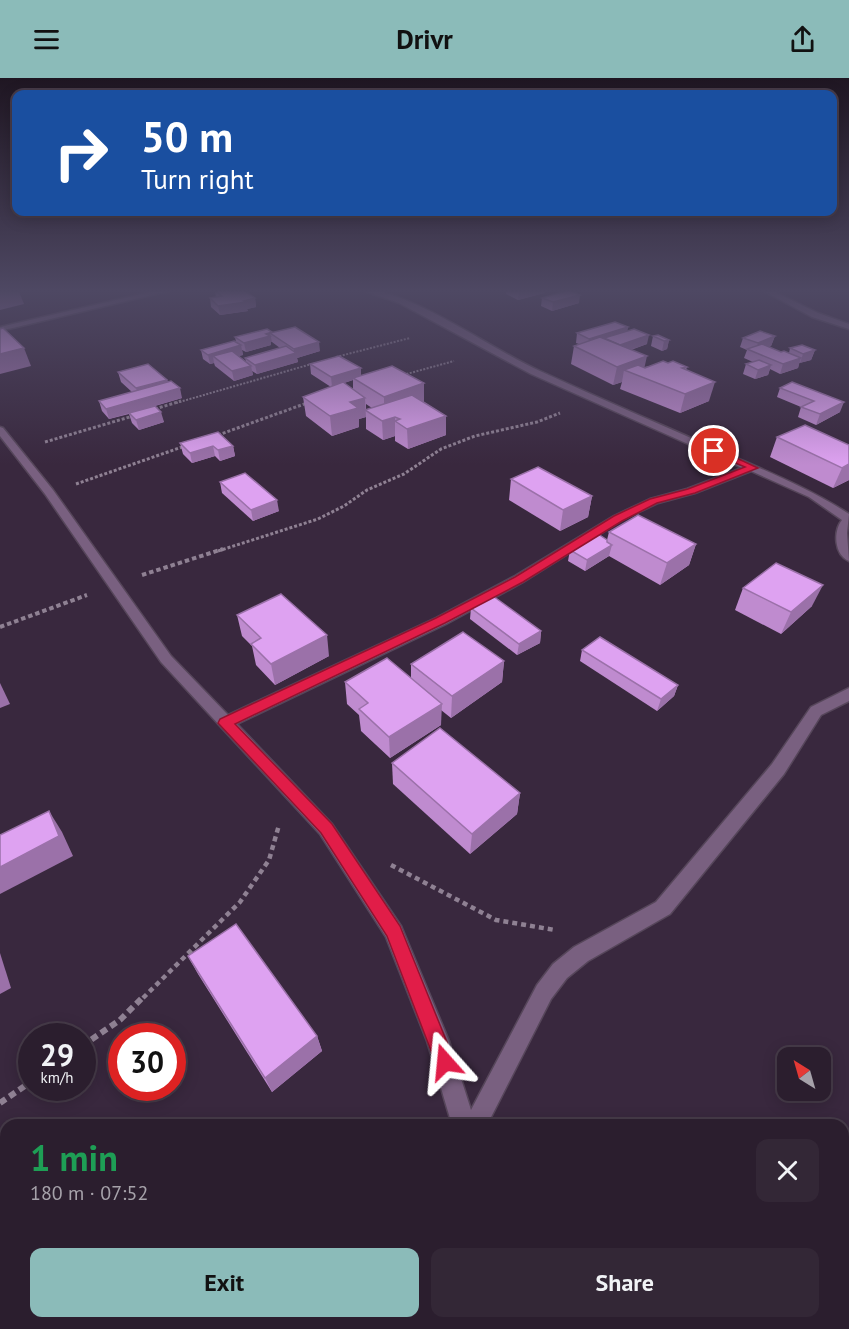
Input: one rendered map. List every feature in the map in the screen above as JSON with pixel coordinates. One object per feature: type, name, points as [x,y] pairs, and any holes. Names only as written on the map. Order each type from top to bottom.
[{"type":"street","points":[[486,347],[595,400],[813,495],[849,519],[841,526],[840,534],[849,558]]},
{"type":"street","points":[[6,440],[49,492],[166,659],[326,829],[394,932],[438,1041],[462,1119]]},
{"type":"street","points":[[225,723],[450,615],[519,579],[618,518],[654,501],[691,491],[753,468]]},
{"type":"street","points":[[478,1119],[544,992],[560,971],[581,954],[663,908],[778,769],[816,711],[844,701]]},
{"type":"path","points":[[332,358],[373,347]]},
{"type":"path","points":[[398,377],[430,370],[489,349]]},
{"type":"path","points":[[152,410],[321,361]]},
{"type":"path","points":[[0,627],[114,585],[318,519],[368,490],[404,474],[441,449],[475,436],[537,422],[595,400]]},
{"type":"path","points":[[210,438],[311,402]]},
{"type":"path","points":[[6,440],[141,413]]},
{"type":"path","points":[[49,492],[187,445]]},
{"type":"path","points":[[96,1036],[120,1020],[240,902],[269,860],[289,790]]},
{"type":"path","points":[[384,861],[442,894],[496,920],[610,939]]},
{"type":"path","points":[[0,1102],[18,1090]]},
{"type":"building","points":[[0,347],[24,348],[0,354]]},
{"type":"building","points":[[211,347],[233,347],[208,355],[201,350]]},
{"type":"building","points":[[281,347],[288,347],[296,353],[255,365],[245,358]]},
{"type":"building","points":[[577,347],[626,347],[647,356],[617,367]]},
{"type":"building","points":[[770,347],[801,358],[783,364],[747,349]]},
{"type":"building","points":[[808,347],[815,350],[803,354],[790,348]]},
{"type":"building","points":[[232,351],[251,366],[232,371],[213,356]]},
{"type":"building","points":[[339,356],[361,368],[331,377],[310,364]]},
{"type":"building","points":[[759,360],[771,365],[758,370],[746,364]]},
{"type":"building","points":[[663,361],[668,363],[673,361],[687,367],[682,368],[715,382],[685,394],[624,370],[638,365],[645,368]]},
{"type":"building","points":[[148,364],[167,380],[136,388],[118,372]]},
{"type":"building","points":[[392,366],[424,383],[384,397],[353,378]]},
{"type":"building","points":[[171,381],[180,388],[106,409],[99,401]]},
{"type":"building","points":[[343,382],[365,398],[350,402],[358,408],[330,416],[303,397]]},
{"type":"building","points":[[792,382],[844,402],[820,414],[801,407],[814,401],[780,388]]},
{"type":"building","points":[[412,395],[446,416],[407,429],[395,421],[400,419],[395,417],[382,421],[365,410]]},
{"type":"building","points":[[155,406],[161,412],[136,420],[129,413]]},
{"type":"building","points":[[805,425],[849,445],[849,464],[842,468],[777,437]]},
{"type":"building","points":[[218,432],[233,446],[218,450],[213,446],[190,453],[180,443]]},
{"type":"building","points":[[538,467],[592,496],[563,510],[511,479]]},
{"type":"building","points":[[245,473],[277,500],[251,510],[220,482]]},
{"type":"building","points":[[638,515],[696,544],[667,563],[609,532]]},
{"type":"building","points":[[598,534],[612,545],[587,560],[570,550]]},
{"type":"building","points":[[776,563],[823,585],[791,612],[743,588]]},
{"type":"building","points":[[281,594],[327,635],[271,664],[251,644],[261,638],[237,615]]},
{"type":"building","points":[[493,596],[541,631],[519,644],[471,608]]},
{"type":"building","points":[[463,632],[504,661],[452,696],[411,664]]},
{"type":"building","points":[[600,637],[678,685],[661,699],[582,650]]},
{"type":"building","points":[[387,658],[442,704],[389,737],[359,709],[368,703],[345,682]]},
{"type":"building","points":[[440,728],[520,793],[472,834],[392,763]]},
{"type":"building","points":[[49,811],[59,836],[0,867],[0,835]]},
{"type":"building","points":[[236,924],[317,1036],[265,1078],[188,956]]},
{"type":"route","points":[[445,1062],[394,932],[326,829],[225,723],[441,621],[519,579],[618,518],[663,497],[691,491],[753,468],[714,451]]}]
